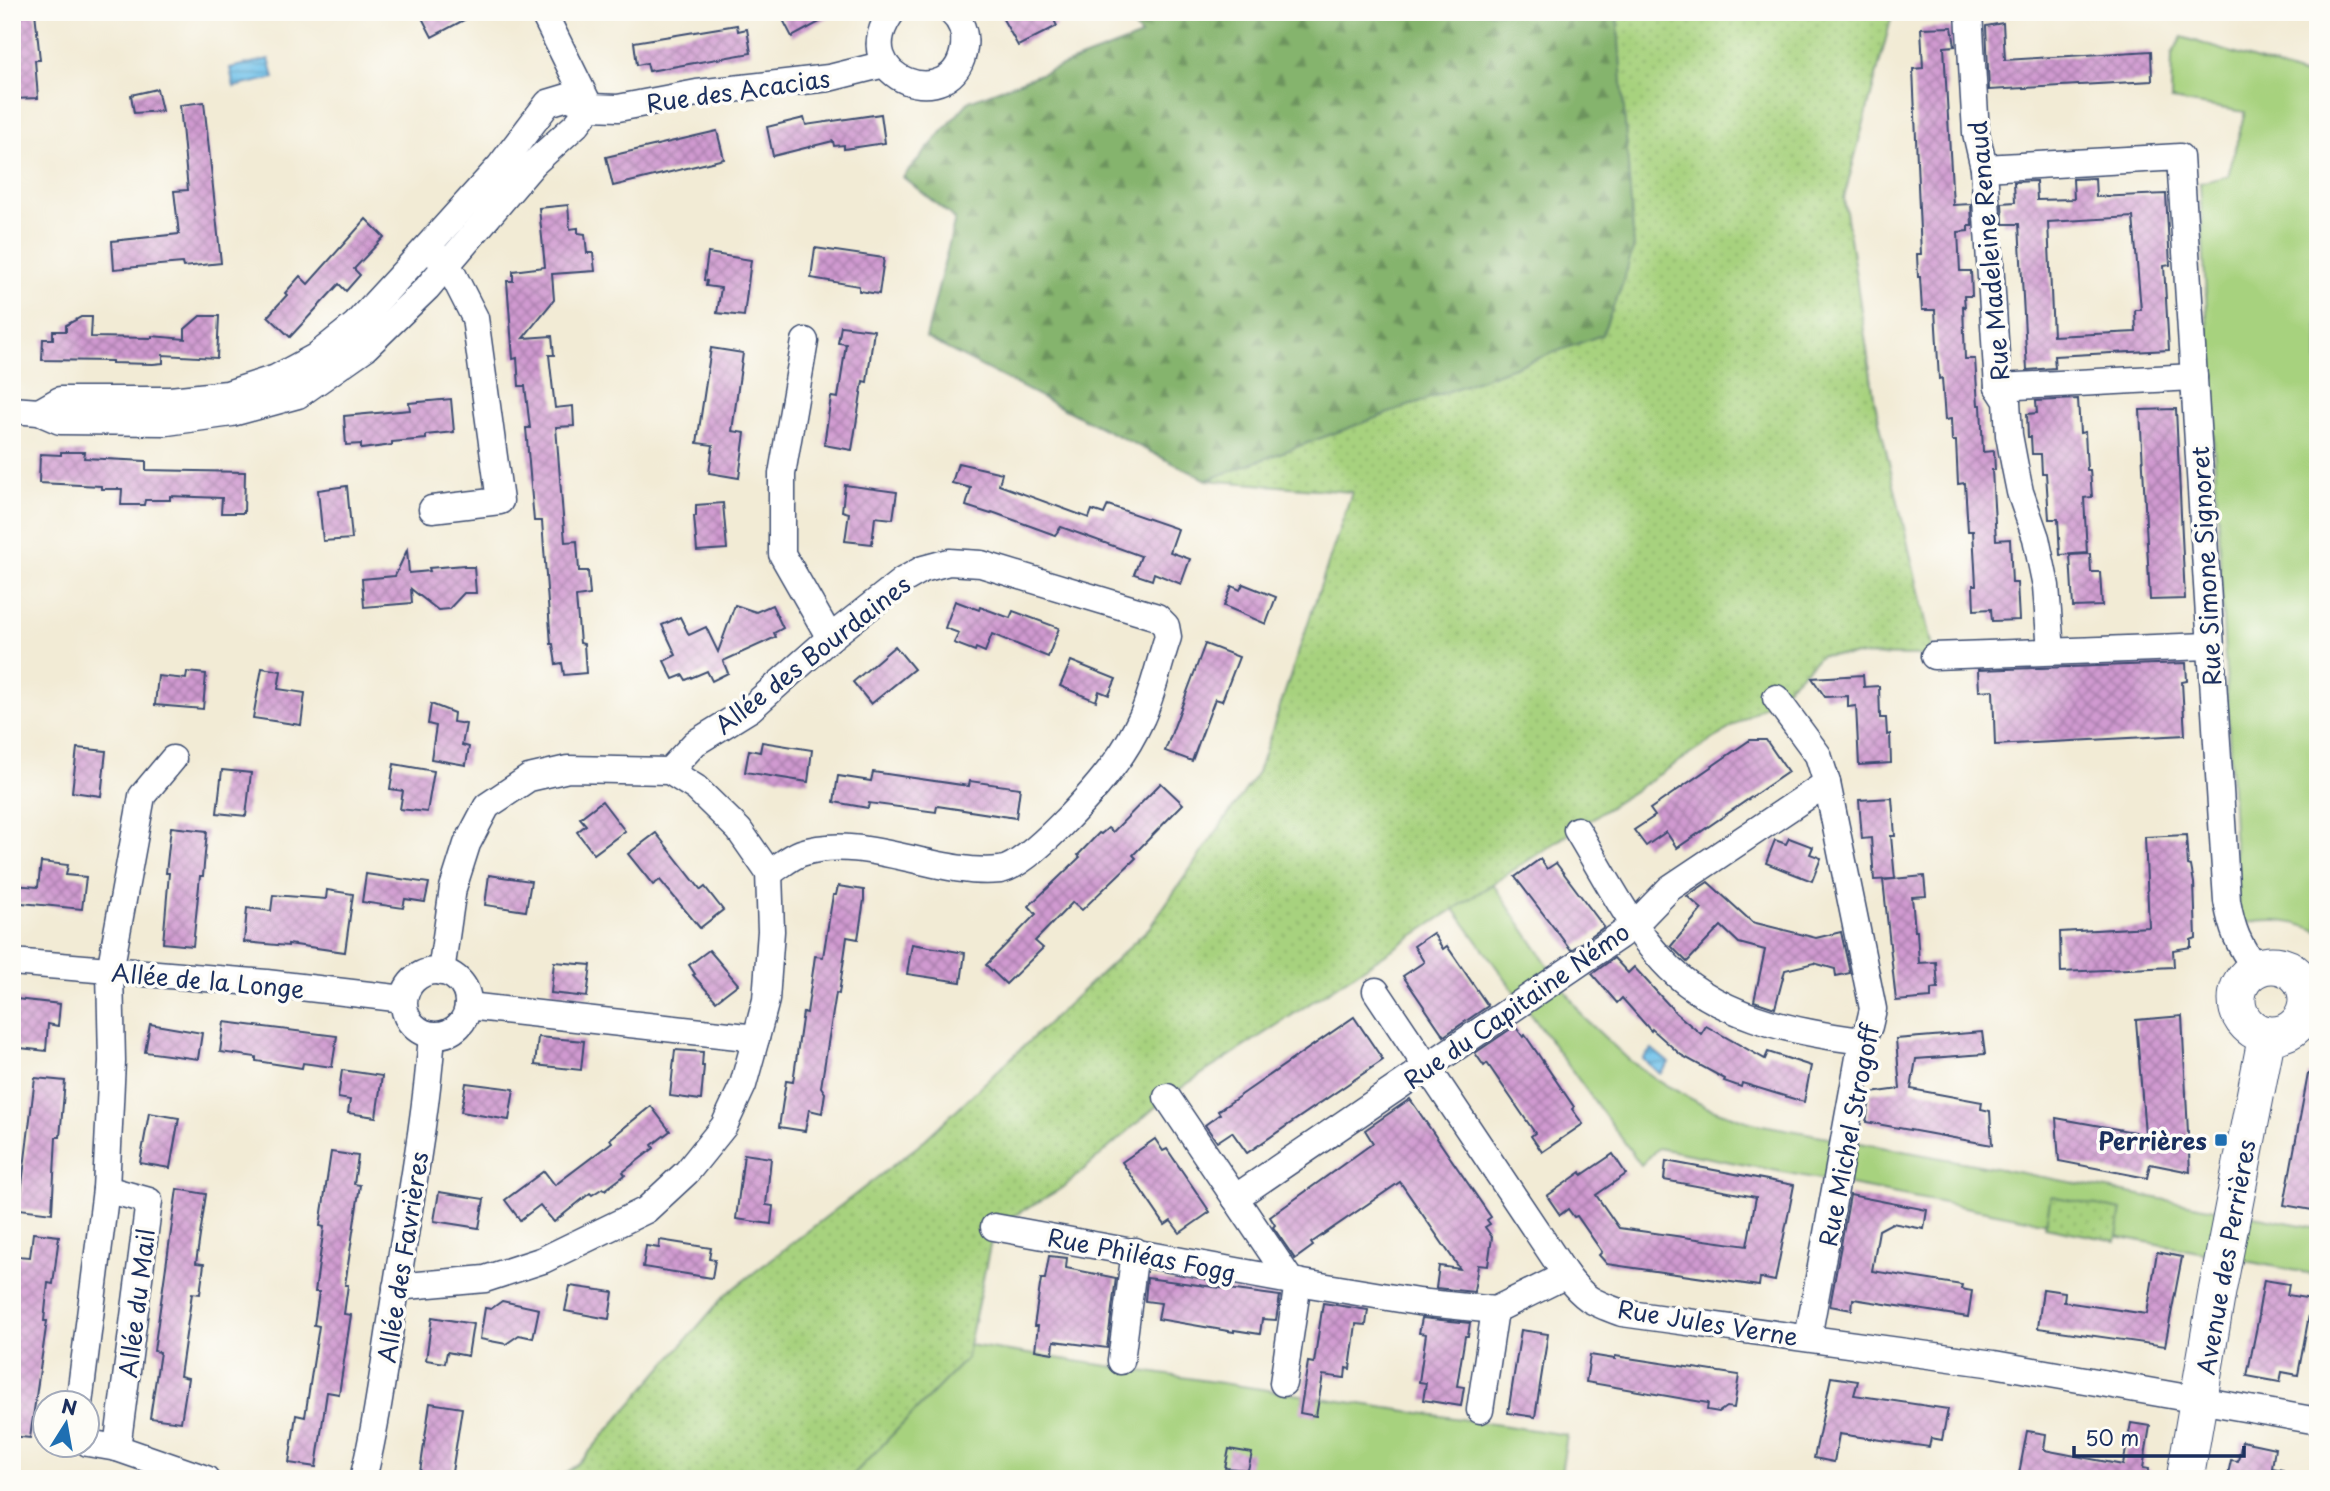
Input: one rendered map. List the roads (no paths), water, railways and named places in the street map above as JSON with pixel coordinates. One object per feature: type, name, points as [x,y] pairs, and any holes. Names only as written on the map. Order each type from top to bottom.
[{"type":"street","points":[[543,12],[590,107]]},
{"type":"street","points":[[892,12],[884,23],[880,36],[880,51],[885,64],[894,75],[919,85],[933,84],[946,78],[956,69],[963,56],[965,42],[962,28],[951,12]]},
{"type":"street","name":"Rue Madeleine Renaud","points":[[1969,12],[1976,133],[1984,168],[1998,387],[2007,401],[2009,435],[2020,492],[2036,538],[2046,586],[2051,651]]},
{"type":"street","name":"Rue des Acacias","points":[[39,412],[60,400],[170,400],[227,394],[276,378],[315,357],[355,325],[427,247],[500,166],[548,103],[568,97],[590,107],[618,108],[697,93],[829,78],[885,64]]},
{"type":"street","name":"Rue des Acacias","points":[[12,410],[39,412],[60,421],[167,422],[232,413],[298,395],[365,348],[448,265],[534,163],[577,124],[590,107]]},
{"type":"street","name":"Rue Simone Signoret","points":[[1984,168],[2180,156],[2227,901],[2231,928],[2238,944],[2256,969]]},
{"type":"street","points":[[427,247],[448,265],[475,318],[500,501],[432,509]]},
{"type":"street","points":[[805,341],[782,474],[782,554],[830,638]]},
{"type":"street","points":[[1998,387],[2194,376]]},
{"type":"street","name":"Allée des Bourdaines","points":[[669,771],[695,744],[750,709],[830,638],[923,569],[949,562],[981,564],[1157,617],[1166,626],[1168,636],[1142,717],[1116,762],[1068,817],[1014,867],[994,870],[961,868],[877,852],[836,848],[800,853],[769,873]]},
{"type":"street","points":[[1934,656],[2209,646]]},
{"type":"street","name":"Rue Michel Strogoff","points":[[1776,698],[1818,755],[1828,783],[1873,1009],[1862,1041],[1808,1338]]},
{"type":"street","name":"Allée du Mail","points":[[81,1390],[106,1189],[112,1061],[110,971],[142,796],[173,759]]},
{"type":"street","points":[[396,1287],[485,1279],[543,1260],[646,1210],[687,1172],[724,1126],[743,1085],[756,1038],[766,1000],[771,931],[769,873],[738,830],[696,788],[669,771],[568,769],[529,778],[487,806],[467,844],[453,888],[441,972]]},
{"type":"street","name":"Rue du Capitaine Némo","points":[[1235,1198],[1635,924],[1670,888],[1828,783]]},
{"type":"street","points":[[1577,830],[1635,924],[1662,961],[1691,985],[1717,1002],[1781,1027],[1862,1041]]},
{"type":"street","name":"Allée de la Longe","points":[[12,962],[266,983],[404,999]]},
{"type":"street","points":[[2268,965],[2281,966],[2292,971],[2311,993],[2302,1020],[2280,1035],[2255,1031],[2245,1023],[2236,999],[2245,976],[2268,965]]},
{"type":"street","points":[[431,972],[441,972],[458,980],[467,997],[468,1006],[459,1024],[452,1031],[432,1035],[423,1032],[408,1019],[404,999],[413,981],[431,972]]},
{"type":"street","name":"Rue Jules Verne","points":[[1376,991],[1566,1275],[1582,1296],[1595,1304],[1622,1312],[1994,1364],[2318,1421]]},
{"type":"street","points":[[468,1006],[756,1038]]},
{"type":"street","name":"Allée des Favrières","points":[[363,1479],[382,1383],[428,1093],[432,1035]]},
{"type":"street","name":"Avenue des Perrières","points":[[2185,1479],[2217,1292],[2267,1035]]},
{"type":"street","name":"Rue Philéas Fogg","points":[[1167,1097],[1294,1281]]},
{"type":"street","name":"Allée du Mail","points":[[106,1189],[149,1201],[117,1448]]},
{"type":"street","name":"Rue Philéas Fogg","points":[[994,1227],[1418,1302],[1495,1310]]},
{"type":"street","points":[[1121,1361],[1135,1251]]},
{"type":"street","points":[[1480,1410],[1495,1310],[1566,1275]]},
{"type":"street","points":[[1283,1384],[1294,1281]]},
{"type":"street","points":[[102,1445],[117,1448],[206,1479]]},
{"type":"water","points":[[269,59],[274,78],[234,87],[230,68]]},
{"type":"water","points":[[1652,1049],[1669,1063],[1660,1074],[1643,1059]]},
{"type":"place","name":"Perrières","points":[[2221,1140]]}]
